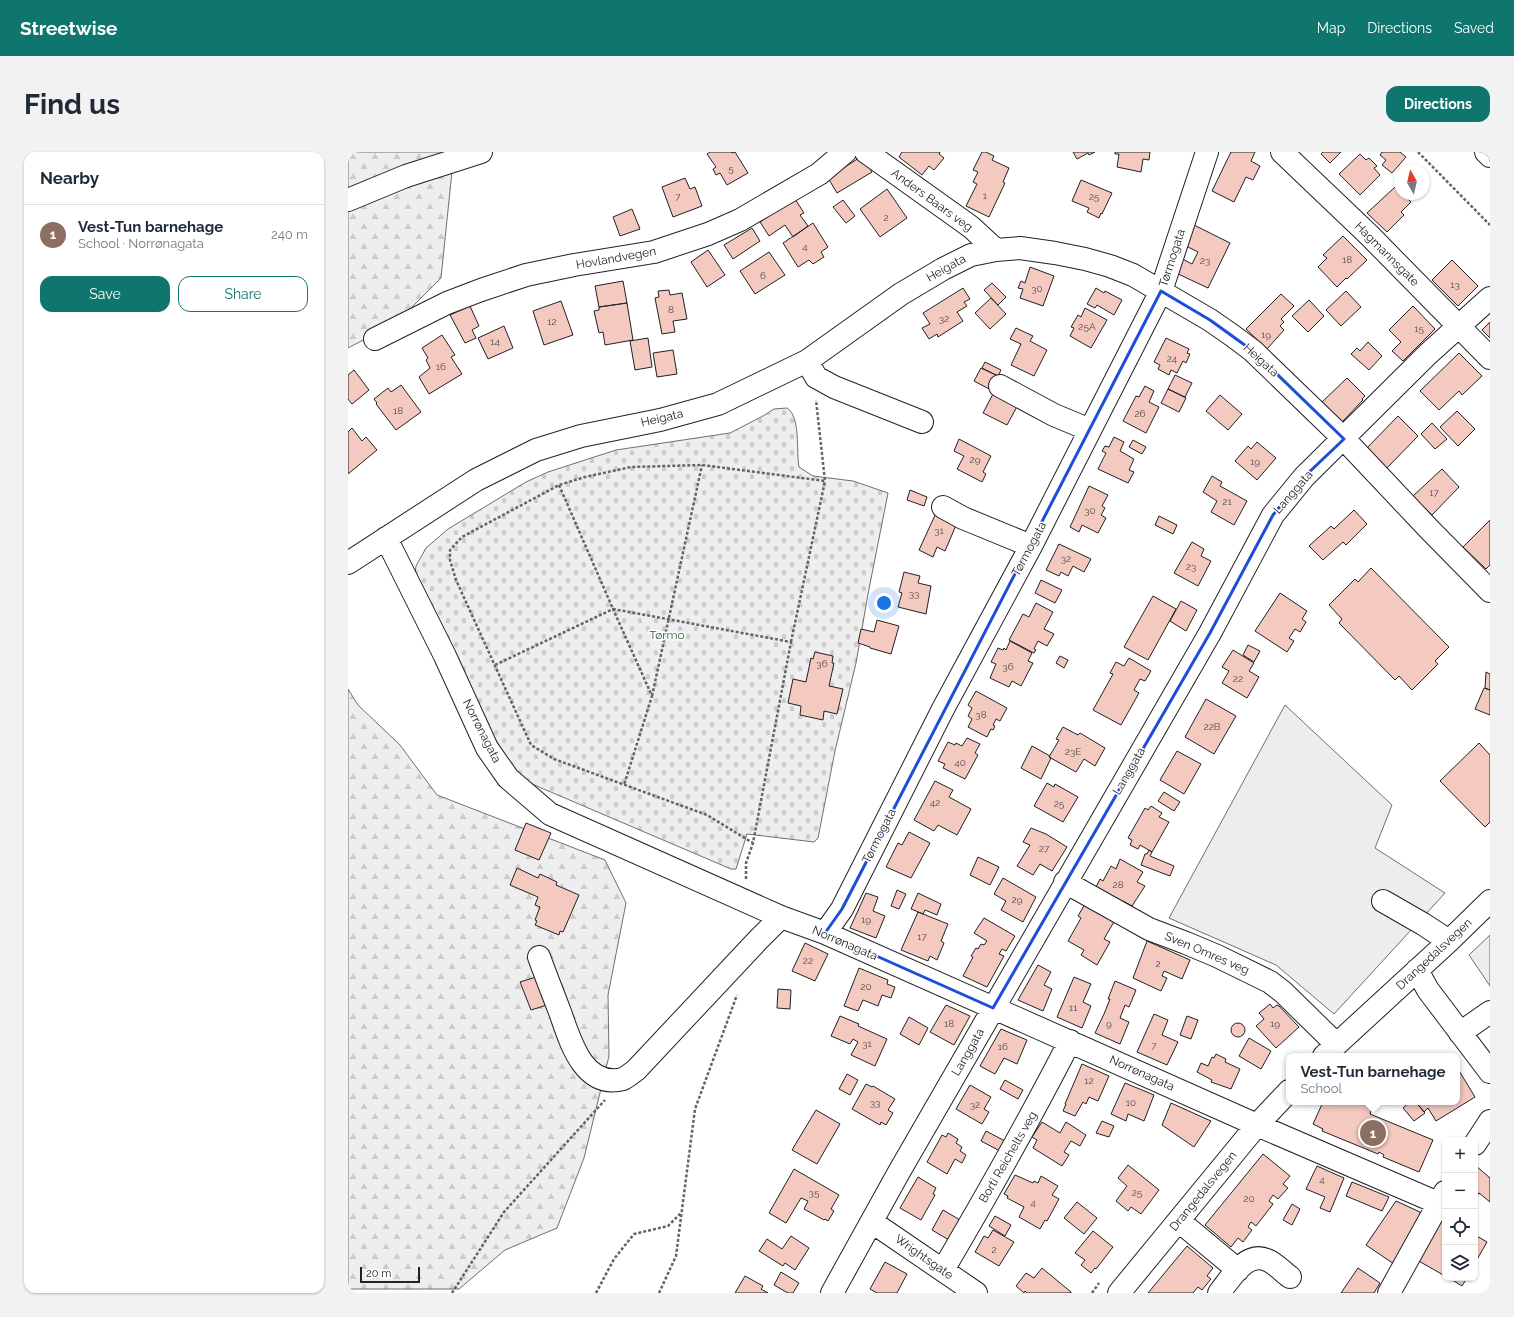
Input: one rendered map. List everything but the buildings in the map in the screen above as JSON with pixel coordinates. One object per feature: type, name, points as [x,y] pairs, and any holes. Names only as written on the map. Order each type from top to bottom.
[{"type":"main road","points":[[348,200],[406,176],[481,152]]},
{"type":"main road","name":"Hovlandvegen","points":[[375,339],[447,303],[488,287],[526,275],[574,265],[654,252],[708,234],[740,220],[819,174],[845,152]]},
{"type":"main road","name":"Anders Baars veg","points":[[866,152],[971,227],[996,250]]},
{"type":"main road","name":"Tørmogata","points":[[825,934],[842,909],[943,709],[1031,546],[1161,291],[1207,152]]},
{"type":"main road","name":"Hagmannsgate","points":[[1282,152],[1369,235],[1490,358]]},
{"type":"main road","points":[[1486,152],[1490,156]]},
{"type":"main road","name":"Heigata","points":[[348,563],[476,480],[536,450],[581,436],[660,420],[718,404],[811,369],[901,294],[944,269],[971,255],[996,250],[1020,248],[1085,259],[1110,266],[1133,275],[1210,320],[1253,351],[1344,439],[1490,591]]},
{"type":"main road","name":"Langgata","points":[[832,1293],[899,1172],[1065,882],[1210,633],[1273,515],[1304,477],[1428,354],[1490,298]]},
{"type":"main road","points":[[811,369],[834,386],[922,422]]},
{"type":"main road","points":[[1000,386],[1054,415],[1090,430]]},
{"type":"main road","points":[[943,507],[963,518],[1031,546]]},
{"type":"main road","name":"Norrønagata","points":[[386,538],[445,656],[487,748],[508,778],[550,814],[781,917],[825,934],[1070,1041],[1257,1125],[1442,1197]]},
{"type":"main road","name":"Sven Omres veg","points":[[1065,882],[1149,929],[1192,945],[1270,982],[1283,992],[1330,1050]]},
{"type":"main road","points":[[1383,901],[1449,941]]},
{"type":"main road","name":"Drangedalsvegen","points":[[1330,1050],[1449,941],[1490,901]]},
{"type":"main road","points":[[539,957],[567,1031],[580,1060],[592,1073],[600,1078],[607,1080],[624,1078],[636,1070],[781,917]]},
{"type":"main road","points":[[1417,970],[1428,990],[1490,1072]]},
{"type":"main road","points":[[1460,1032],[1490,1012]]},
{"type":"main road","name":"Borti Reichelts veg","points":[[943,1270],[1012,1152],[1070,1041]]},
{"type":"main road","name":"Drangedalsvegen","points":[[1119,1293],[1257,1125],[1286,1094]]},
{"type":"main road","points":[[1478,1139],[1490,1121]]},
{"type":"main road","points":[[1391,1292],[1442,1197]]},
{"type":"main road","points":[[1179,1221],[1238,1270]]},
{"type":"main road","name":"Wrightsgate","points":[[872,1222],[976,1293]]},
{"type":"main road","points":[[1219,1293],[1238,1270],[1248,1261],[1256,1257],[1269,1260],[1290,1277]]},
{"type":"path","points":[[1418,152],[1490,225]]},
{"type":"path","points":[[746,901],[746,863],[753,843],[791,642],[825,481],[811,369]]},
{"type":"path","points":[[753,843],[707,815],[554,759],[531,745],[456,580],[450,560],[450,550],[462,537],[559,485],[585,477],[631,467],[702,465],[825,481]]},
{"type":"path","points":[[624,785],[652,696],[702,465]]},
{"type":"path","points":[[559,485],[652,696]]},
{"type":"path","points":[[495,665],[613,609],[791,642]]},
{"type":"path","points":[[659,1293],[676,1256],[695,1109],[738,992]]},
{"type":"path","points":[[452,1293],[504,1212],[624,1078]]},
{"type":"path","points":[[596,1293],[614,1259],[634,1234],[668,1226],[681,1213]]},
{"type":"highlighted area","points":[[1161,291],[1210,320],[1253,351],[1344,439],[1304,477],[1273,515],[1210,633],[993,1008],[825,933],[842,909]]},
{"type":"green space","points":[[348,152],[454,152],[441,278],[396,323],[348,348]]},
{"type":"green space","name":"Tørmo","points":[[787,408],[791,412],[796,426],[799,467],[813,476],[853,481],[888,493],[856,663],[835,751],[818,838],[814,842],[747,834],[736,869],[731,869],[518,778],[485,750],[415,573],[416,566],[426,548],[448,529],[526,482],[548,472],[616,450],[730,433],[774,409]]},
{"type":"green space","points":[[348,689],[358,705],[400,745],[437,795],[605,860],[626,903],[608,995],[609,1056],[584,1158],[557,1228],[505,1250],[459,1289],[348,1289]]},
{"type":"shaded area","points":[[1285,705],[1392,805],[1375,848],[1445,893],[1334,1014],[1276,965],[1169,918]]},
{"type":"shaded area","points":[[1490,935],[1490,986],[1469,955]]},
{"type":"place","name":"Vest-Tun barnehage","points":[[1373,1133]]}]
